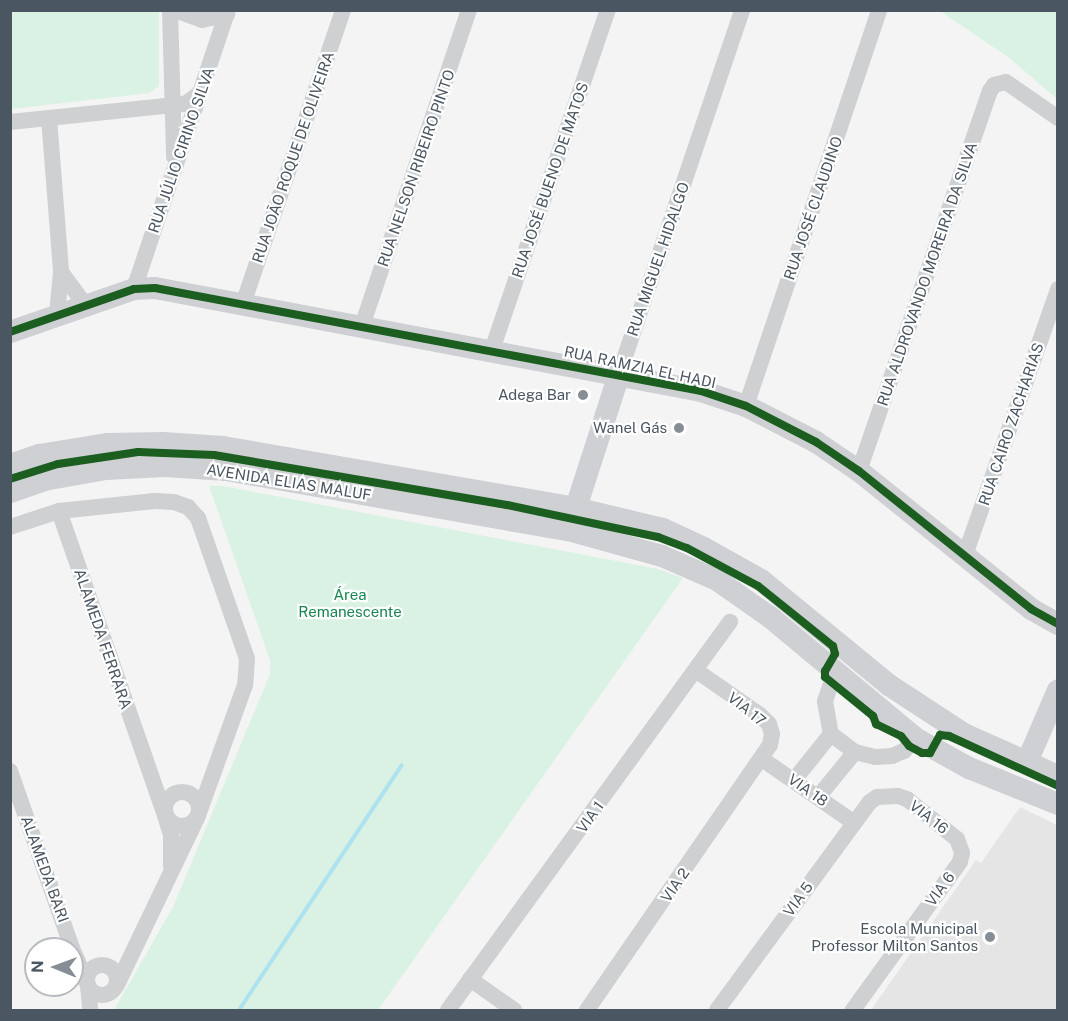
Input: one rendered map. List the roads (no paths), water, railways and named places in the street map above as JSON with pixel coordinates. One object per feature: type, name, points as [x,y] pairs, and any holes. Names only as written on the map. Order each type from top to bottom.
[{"type":"street","points":[[170,10],[174,168]]},
{"type":"street","points":[[175,10],[195,20],[227,12]]},
{"type":"street","name":"RUA JOÃO ROQUE DE OLIVEIRA","points":[[243,303],[343,10]]},
{"type":"street","name":"RUA NELSON RIBEIRO PINTO","points":[[362,326],[469,10]]},
{"type":"street","name":"RUA JOSÉ BUENO DE MATOS","points":[[492,350],[608,10]]},
{"type":"street","name":"RUA MIGUEL HIDALGO","points":[[575,508],[742,10]]},
{"type":"street","name":"RUA JOSÉ CLAUDINO","points":[[746,406],[879,10]]},
{"type":"street","name":"RUA JÚLIO CIRINO SILVA","points":[[134,289],[227,12]]},
{"type":"street","name":"RUA ALDROVANDO MOREIRA DA SILVA","points":[[859,471],[990,91],[1000,82],[1012,85],[1058,118]]},
{"type":"street","points":[[10,122],[185,104],[199,94]]},
{"type":"street","points":[[49,118],[61,272],[57,315]]},
{"type":"street","points":[[61,272],[86,306]]},
{"type":"street","points":[[10,332],[134,289]]},
{"type":"street","name":"RUA RAMZIA EL HADI","points":[[134,289],[174,290],[619,374],[701,391],[746,406],[816,442],[859,471],[964,558],[1031,609],[1058,624]]},
{"type":"street","name":"RUA CAIRO ZACHARIAS","points":[[964,558],[1058,289]]},
{"type":"street","name":"AVENIDA ELIAS MALUF","points":[[10,465],[39,456],[108,444],[163,442],[223,447],[575,508],[663,529],[704,548],[761,580],[889,685],[964,734],[1058,776]]},
{"type":"street","name":"AVENIDA ELIAS MALUF","points":[[10,492],[44,480],[106,469],[165,466],[226,470],[568,530],[662,556],[717,580],[770,617],[915,738],[969,768],[1058,804]]},
{"type":"street","points":[[10,527],[59,511],[174,502],[188,507],[198,518],[247,659],[245,685],[197,818],[114,988],[96,1011]]},
{"type":"street","points":[[568,530],[575,508]]},
{"type":"street","name":"ALAMEDA FERRARA","points":[[59,511],[165,816],[172,851],[170,875]]},
{"type":"street","name":"VIA 1","points":[[448,1011],[697,671],[730,622]]},
{"type":"street","points":[[889,685],[850,666],[844,666],[835,672],[825,701],[831,734],[855,752],[875,757],[892,756],[904,751],[931,712]]},
{"type":"street","name":"VIA 17","points":[[697,671],[769,724],[772,734],[770,746],[762,759]]},
{"type":"street","points":[[1027,762],[1058,690]]},
{"type":"street","points":[[794,780],[831,734]]},
{"type":"street","points":[[818,797],[855,752]]},
{"type":"street","name":"VIA 18","points":[[762,759],[854,822]]},
{"type":"street","name":"VIA 2","points":[[587,1011],[762,759]]},
{"type":"street","points":[[197,818],[185,826],[177,826],[165,816],[166,801],[215,765]]},
{"type":"street","points":[[147,768],[198,801],[197,818]]},
{"type":"street","name":"ALAMEDA BARI","points":[[10,771],[88,984],[90,1011]]},
{"type":"street","name":"VIA 5","points":[[717,1011],[854,822],[870,802],[885,795]]},
{"type":"street","name":"VIA 16","points":[[885,795],[907,799],[957,839],[962,853]]},
{"type":"street","name":"VIA 6","points":[[853,1011],[960,862],[962,853]]},
{"type":"street","name":"ALAMEDA BARI","points":[[68,933],[84,954],[103,964]]},
{"type":"street","points":[[114,988],[97,994],[88,984],[89,972],[98,965],[115,960],[136,942]]},
{"type":"street","points":[[103,964],[116,973],[114,988]]},
{"type":"street","points":[[470,979],[514,1011]]},
{"type":"waterway","points":[[239,1010],[402,765]]},
{"type":"place","name":"Adega Bar","points":[[583,395]]},
{"type":"place","name":"Wanel Gás","points":[[679,428]]},
{"type":"place","name":"Escola Municipal Professor Milton Santos","points":[[990,937]]},
{"type":"park label","name":"Área Remanescente","points":[[350,602]]}]
